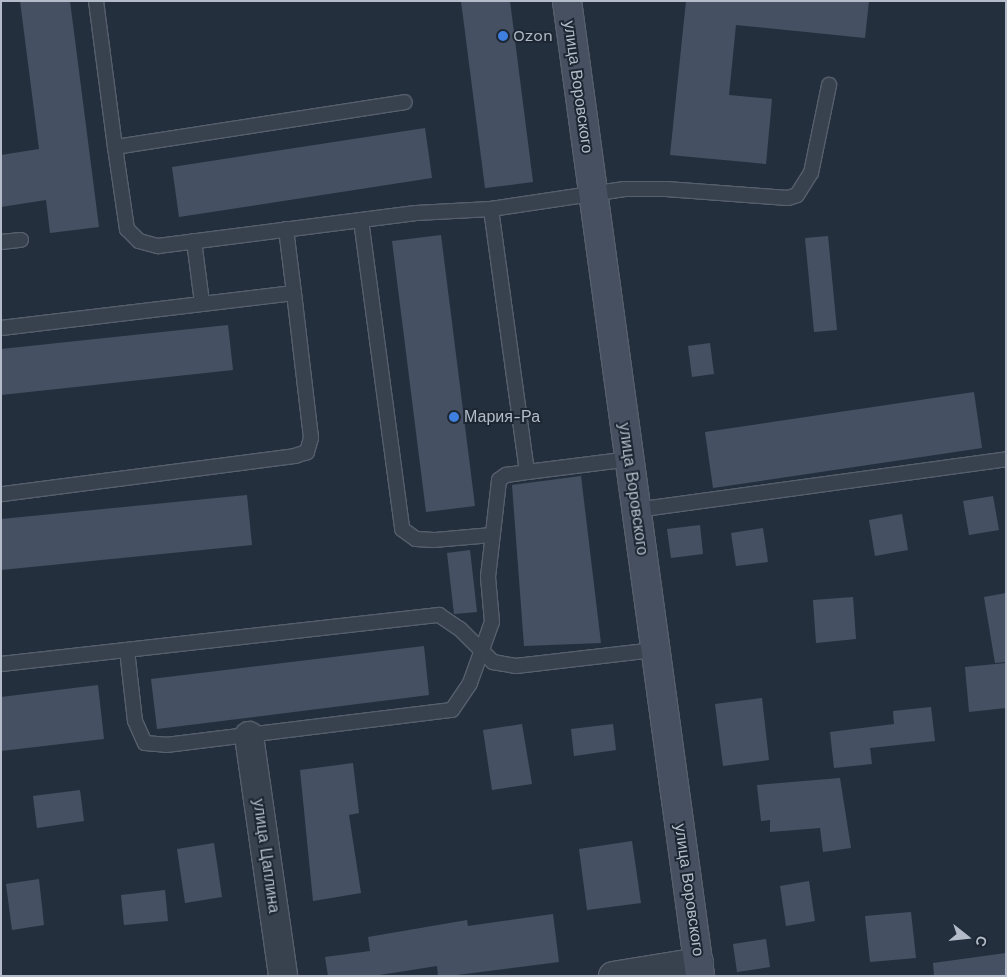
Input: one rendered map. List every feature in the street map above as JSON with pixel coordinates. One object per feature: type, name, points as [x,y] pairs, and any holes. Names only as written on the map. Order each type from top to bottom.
[{"type":"main road","name":"улица Воровского","points":[[567,1],[699,969]]},
{"type":"street","name":"улица Цаплина","points":[[249,736],[283,976]]},
{"type":"street","points":[[613,976],[699,969]]},
{"type":"lane","points":[[96,1],[127,229],[139,242],[158,246],[361,220],[491,209],[593,194],[666,188],[788,198],[797,195],[811,173],[829,85]]},
{"type":"lane","points":[[115,147],[404,102]]},
{"type":"lane","points":[[491,209],[527,472]]},
{"type":"lane","points":[[361,220],[402,529],[416,538],[434,540],[492,535]]},
{"type":"lane","points":[[1,494],[307,452],[311,438],[286,229]]},
{"type":"lane","points":[[1,242],[21,240]]},
{"type":"lane","points":[[194,242],[202,303]]},
{"type":"lane","points":[[1,328],[294,293]]},
{"type":"lane","points":[[127,650],[135,721],[145,743],[166,745],[452,710],[470,683],[480,650],[492,622],[488,577],[499,480],[506,474],[630,459]]},
{"type":"lane","points":[[636,510],[1006,459]]},
{"type":"lane","points":[[1,664],[439,615],[460,630],[493,662],[516,666],[655,650]]},
{"type":"building","points":[[20,1],[70,1],[99,227],[50,233],[46,200],[1,207],[1,155],[39,149]]},
{"type":"building","points":[[461,1],[510,1],[533,182],[485,188]]},
{"type":"building","points":[[686,1],[869,1],[865,38],[736,25],[729,95],[772,99],[766,164],[670,155]]},
{"type":"building","points":[[425,128],[432,178],[179,217],[172,167]]},
{"type":"building","points":[[441,235],[475,506],[426,512],[392,241]]},
{"type":"building","points":[[828,236],[837,330],[814,332],[805,238]]},
{"type":"building","points":[[228,325],[233,370],[1,395],[1,349]]},
{"type":"building","points":[[710,343],[714,374],[692,377],[688,346]]},
{"type":"building","points":[[974,392],[982,448],[713,488],[705,432]]},
{"type":"building","points":[[581,476],[601,643],[524,646],[512,485]]},
{"type":"building","points":[[247,495],[252,545],[1,570],[1,519]]},
{"type":"building","points":[[993,496],[999,530],[969,535],[963,501]]},
{"type":"building","points":[[902,514],[908,550],[875,556],[869,520]]},
{"type":"building","points":[[700,525],[703,554],[671,558],[667,529]]},
{"type":"building","points":[[763,528],[768,562],[736,566],[731,533]]},
{"type":"building","points":[[470,550],[477,612],[454,614],[447,553]]},
{"type":"building","points":[[1006,593],[1006,662],[995,663],[984,597]]},
{"type":"building","points":[[853,597],[856,639],[816,643],[813,600]]},
{"type":"building","points":[[424,646],[429,695],[157,729],[151,679]]},
{"type":"building","points":[[1006,663],[1006,708],[969,712],[965,667]]},
{"type":"building","points":[[98,685],[104,739],[1,751],[1,697]]},
{"type":"building","points":[[762,698],[769,760],[723,766],[715,704]]},
{"type":"building","points":[[931,707],[935,741],[870,748],[872,764],[834,768],[830,732],[894,724],[893,711]]},
{"type":"building","points":[[522,724],[532,784],[492,790],[483,730]]},
{"type":"building","points":[[613,724],[616,750],[574,756],[571,729]]},
{"type":"building","points":[[353,763],[359,813],[349,815],[361,893],[313,901],[300,770]]},
{"type":"building","points":[[840,778],[851,848],[823,852],[820,828],[770,832],[770,820],[761,821],[757,785]]},
{"type":"building","points":[[80,790],[84,821],[37,828],[33,796]]},
{"type":"building","points":[[632,841],[641,903],[587,910],[579,849]]},
{"type":"building","points":[[214,843],[222,897],[185,903],[177,849]]},
{"type":"building","points":[[39,879],[44,925],[12,930],[6,884]]},
{"type":"building","points":[[809,881],[815,921],[786,926],[780,886]]},
{"type":"building","points":[[165,890],[168,921],[124,925],[121,895]]},
{"type":"building","points":[[911,912],[916,958],[870,962],[865,916]]},
{"type":"building","points":[[553,914],[559,962],[449,976],[438,976],[437,966],[373,976],[328,976],[325,957],[370,951],[368,937],[467,920],[468,926]]},
{"type":"building","points":[[766,939],[770,967],[737,972],[733,944]]},
{"type":"building","points":[[1006,953],[1006,976],[934,976],[933,963]]},
{"type":"place","name":"Ozon","points":[[503,36]]},
{"type":"place","name":"Мария-Ра","points":[[454,417]]}]
